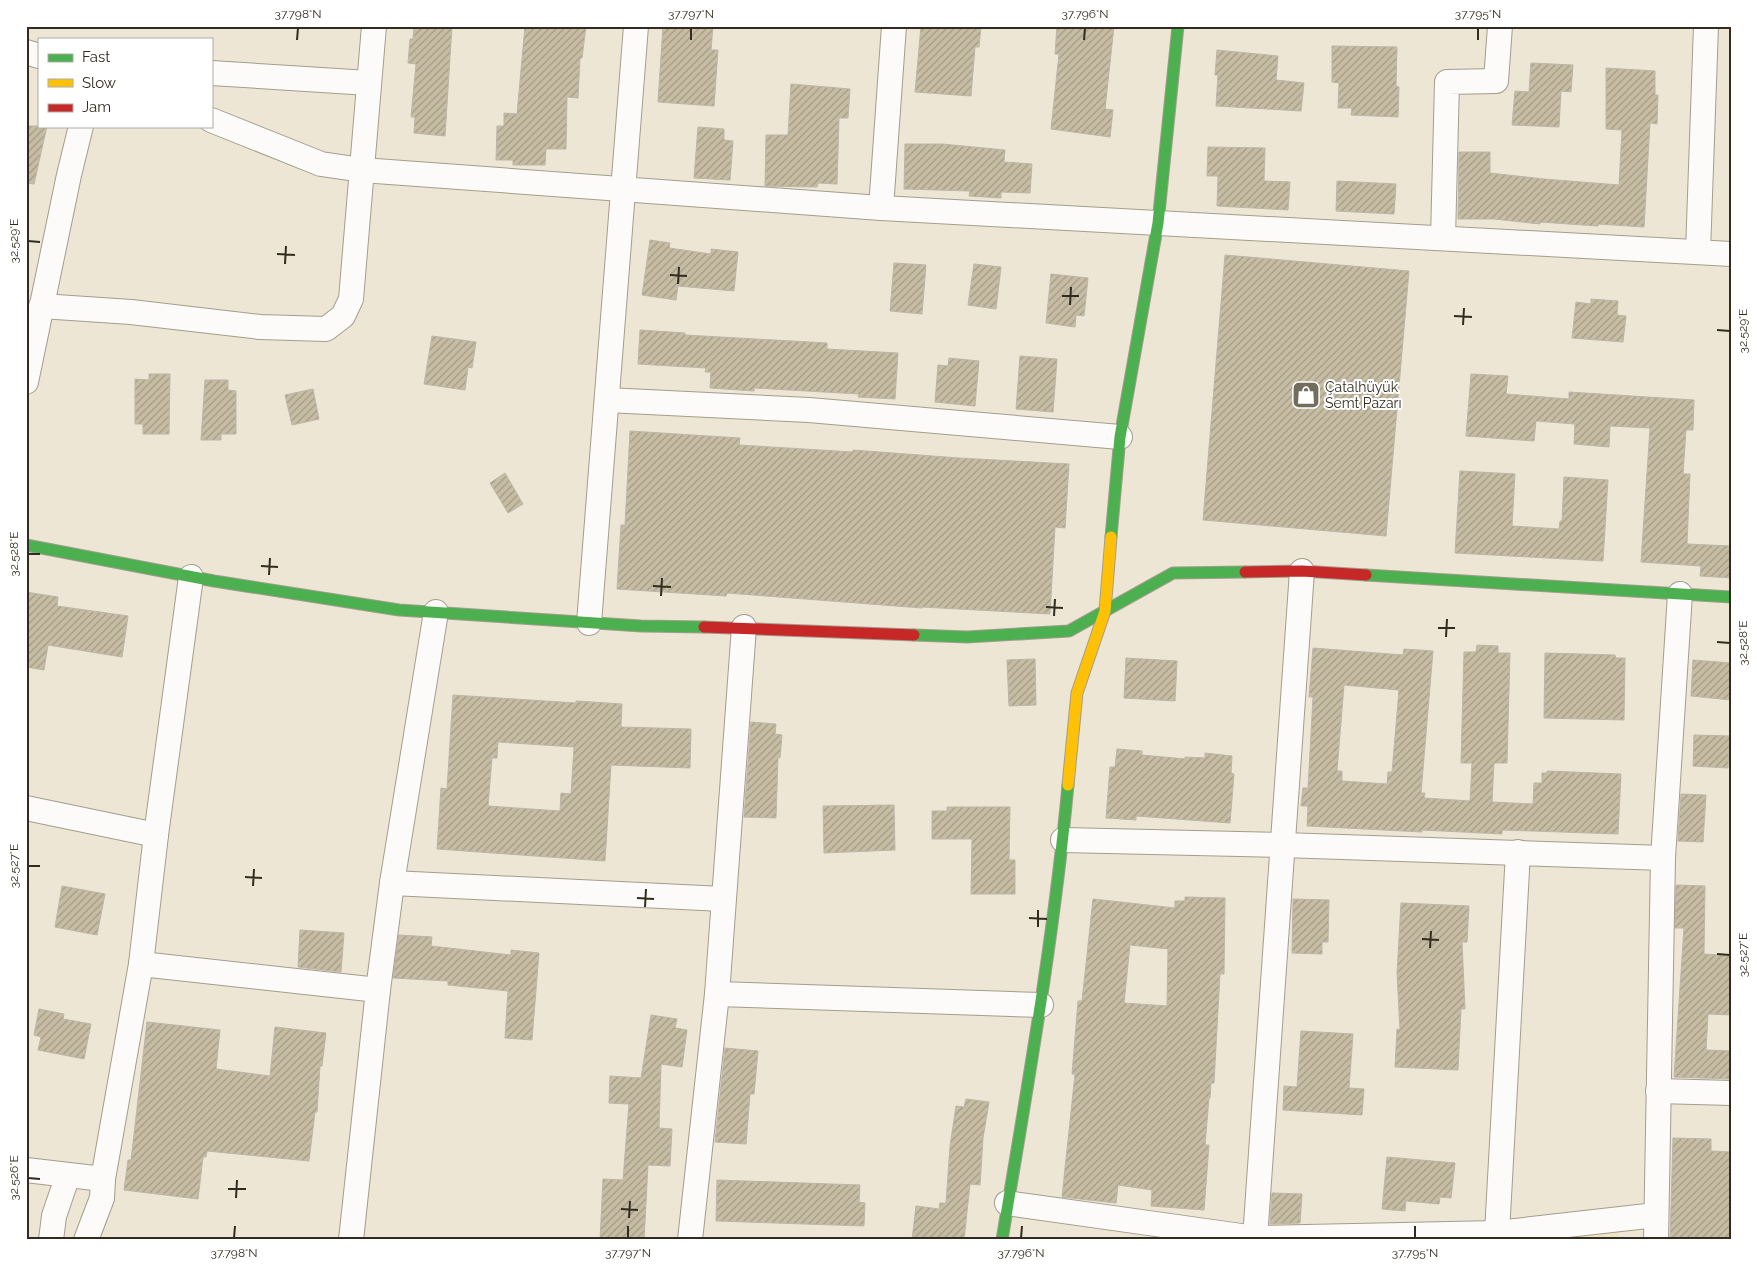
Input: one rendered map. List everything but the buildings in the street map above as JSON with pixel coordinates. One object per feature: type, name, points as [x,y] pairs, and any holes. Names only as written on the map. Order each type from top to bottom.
[{"type":"street","points":[[41,306],[131,312],[260,327],[326,329],[343,316],[351,299],[374,26]]},
{"type":"street","points":[[589,623],[636,26]]},
{"type":"street","points":[[881,208],[894,26]]},
{"type":"street","points":[[1002,1240],[1041,1005],[1063,840],[1077,693],[1104,611],[1120,437],[1158,223],[1178,26]]},
{"type":"street","points":[[1443,238],[1447,82],[1496,81],[1500,26]]},
{"type":"street","points":[[1698,252],[1706,26]]},
{"type":"street","points":[[26,52],[38,56]]},
{"type":"street","points":[[212,73],[369,83]]},
{"type":"street","points":[[212,120],[320,164],[362,170],[881,208],[1731,254]]},
{"type":"street","points":[[26,382],[81,128]]},
{"type":"street","points":[[607,400],[808,410],[1120,437]]},
{"type":"street","points":[[26,545],[191,576],[400,610],[641,626],[744,627],[967,637],[1069,631],[1173,573],[1302,571],[1731,597]]},
{"type":"street","points":[[1255,1238],[1302,571]]},
{"type":"street","points":[[86,1240],[102,1198],[103,1180],[140,964],[191,576]]},
{"type":"street","points":[[1656,1240],[1663,858],[1680,594]]},
{"type":"street","points":[[351,1240],[378,990],[392,883],[436,612]]},
{"type":"street","points":[[690,1240],[716,994],[744,627]]},
{"type":"street","points":[[26,808],[156,835]]},
{"type":"street","points":[[1063,840],[1283,844],[1663,858]]},
{"type":"street","points":[[1497,1233],[1518,852]]},
{"type":"street","points":[[392,883],[723,898]]},
{"type":"street","points":[[140,964],[378,990]]},
{"type":"street","points":[[716,994],[1041,1005]]},
{"type":"street","points":[[1658,1090],[1731,1093]]},
{"type":"street","points":[[26,1170],[103,1180]]},
{"type":"street","points":[[51,1240],[54,1216],[68,1175]]},
{"type":"street","points":[[1007,1203],[1255,1238],[1497,1233],[1656,1215]]},
{"type":"shaded area","points":[[1610,1229],[1623,1238],[1623,1240],[1525,1240]]},
{"type":"traffic: fast","points":[[1111,537],[1120,437],[1158,223],[1178,26]]},
{"type":"traffic: fast","points":[[26,545],[214,581],[399,610],[641,626],[704,627]]},
{"type":"traffic: fast","points":[[914,635],[967,637],[1069,631],[1173,573],[1245,572]]},
{"type":"traffic: fast","points":[[1366,575],[1731,597]]},
{"type":"traffic: fast","points":[[1002,1240],[1048,956],[1068,785]]},
{"type":"traffic: slow","points":[[1068,785],[1077,693],[1105,611],[1111,537]]},
{"type":"traffic: jam","points":[[1245,572],[1302,571],[1366,575]]},
{"type":"traffic: jam","points":[[704,627],[914,635]]},
{"type":"place","name":"Çatalhüyük Semt Pazarı","points":[[1306,395]]}]
